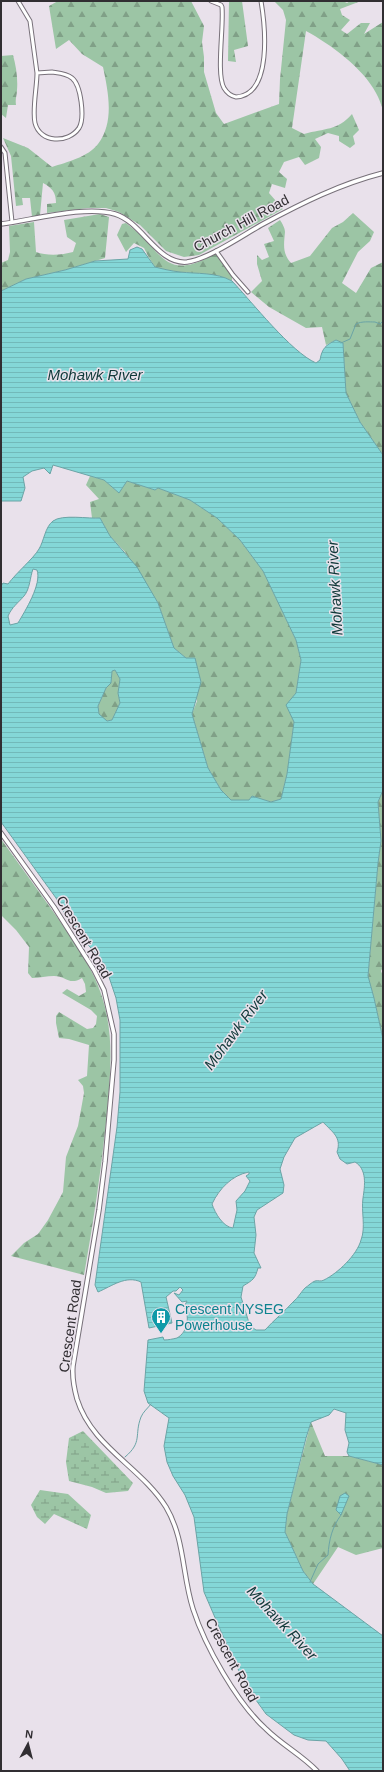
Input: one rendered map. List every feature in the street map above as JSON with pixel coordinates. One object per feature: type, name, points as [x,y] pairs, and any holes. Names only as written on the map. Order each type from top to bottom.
[{"type":"street","points":[[18,1],[26,11],[30,20],[37,73],[36,124],[39,130],[46,137],[54,140],[64,139],[74,132],[81,123],[82,117],[78,86],[71,77],[63,73],[37,73]]},
{"type":"street","points":[[211,1],[221,5],[223,14],[221,55],[222,82],[224,88],[231,96],[242,96],[248,94],[254,87],[262,68],[265,26],[261,1]]},
{"type":"street","points":[[1,147],[5,153],[12,222]]},
{"type":"street","name":"Church Hill Road","points":[[1,224],[68,214],[104,212],[120,216],[138,228],[163,253],[174,260],[181,262],[195,260],[216,250],[320,194],[351,182],[383,173]]},
{"type":"street","points":[[216,250],[237,280],[248,292]]},
{"type":"street","name":"Crescent Road","points":[[1,834],[54,907],[94,970],[104,990],[114,1034],[114,1060],[105,1162],[99,1210],[73,1366],[74,1384],[78,1401],[88,1424],[98,1438],[157,1495],[171,1516],[179,1538],[191,1600],[197,1621],[209,1646],[241,1701],[266,1730],[318,1771]]},
{"type":"green space","points":[[58,1],[191,1],[204,26],[202,42],[204,72],[216,113],[224,124],[279,104],[286,20],[283,10],[274,1],[343,1],[347,3],[350,1],[361,1],[340,9],[342,15],[350,20],[341,30],[347,34],[361,23],[370,23],[364,34],[383,22],[383,110],[378,97],[363,75],[335,50],[306,31],[292,128],[304,134],[324,130],[336,126],[352,114],[359,130],[353,136],[355,144],[350,148],[339,141],[339,136],[328,133],[315,139],[321,147],[319,158],[305,165],[299,157],[284,162],[279,172],[287,179],[285,188],[272,184],[269,193],[283,209],[199,255],[184,257],[166,251],[140,225],[119,212],[106,208],[88,208],[47,213],[47,204],[56,203],[56,199],[53,191],[43,183],[40,215],[32,217],[30,198],[22,198],[23,205],[16,206],[11,156],[3,138],[28,148],[52,167],[83,156],[94,149],[107,126],[109,106],[103,67],[82,54],[69,40],[56,49],[49,6]]},
{"type":"green space","points":[[229,1],[242,1],[248,46],[234,50],[236,62],[228,61]]},
{"type":"green space","points":[[13,55],[17,77],[16,105],[8,105],[6,118],[1,114],[1,56]]},
{"type":"green space","points":[[353,213],[374,232],[370,241],[358,252],[342,283],[356,293],[371,268],[383,262],[383,455],[360,422],[346,393],[343,343],[336,340],[326,345],[322,327],[306,328],[269,307],[251,292],[262,281],[257,264],[257,255],[262,260],[269,257],[264,244],[274,241],[268,228],[280,220],[285,230],[284,244],[286,256],[291,263],[310,256],[332,228],[343,222]]},
{"type":"green space","points":[[100,214],[109,217],[105,258],[65,270],[26,279],[1,291],[1,263],[8,260],[10,252],[9,226],[34,222],[36,252],[50,255],[64,254],[73,252],[76,243],[67,237],[64,220]]},
{"type":"green space","points":[[126,223],[143,237],[158,254],[168,262],[180,266],[191,264],[216,253],[232,277],[232,281],[220,276],[170,271],[155,267],[144,248],[134,243],[126,252],[117,235],[122,224]]},
{"type":"green space","points":[[90,476],[104,480],[119,493],[127,481],[155,490],[158,488],[190,500],[217,518],[240,540],[263,571],[296,640],[301,660],[296,693],[287,705],[294,722],[287,774],[281,799],[271,802],[252,796],[249,800],[231,800],[221,790],[208,768],[192,714],[197,701],[186,658],[174,648],[158,603],[125,552],[110,536],[100,518],[92,518],[90,502],[99,499],[86,485]]},
{"type":"green space","points":[[115,670],[120,679],[118,693],[120,703],[112,720],[106,721],[99,714],[98,706],[106,688],[111,683],[112,671]]},
{"type":"green space","points":[[383,790],[383,967],[381,971],[383,976],[383,1039],[368,977],[381,841],[378,802]]},
{"type":"green space","points":[[1,839],[73,940],[95,978],[105,1007],[110,1040],[109,1089],[102,1160],[84,1275],[11,1256],[24,1243],[38,1234],[48,1220],[63,1192],[66,1157],[78,1126],[84,1093],[83,1086],[78,1080],[87,1076],[89,1045],[69,1039],[59,1038],[56,1016],[59,1012],[87,1029],[93,1028],[96,1024],[97,1016],[91,1010],[62,993],[67,989],[79,996],[86,992],[85,984],[82,978],[71,981],[58,976],[32,978],[28,973],[29,947],[16,930],[1,915]]},
{"type":"green space","points":[[311,1422],[325,1456],[349,1456],[383,1465],[383,1548],[356,1555],[338,1547],[313,1584],[303,1571],[285,1532],[287,1514]]},
{"type":"green space","points":[[83,1431],[133,1483],[128,1491],[106,1493],[92,1487],[69,1481],[66,1462],[69,1438]]},
{"type":"green space","points":[[40,1490],[68,1494],[91,1515],[87,1529],[54,1514],[45,1524],[37,1517],[31,1505]]},
{"type":"water","name":"Mohawk River","points":[[137,247],[142,249],[155,267],[177,272],[220,276],[232,281],[284,338],[306,357],[316,363],[320,360],[323,350],[327,345],[336,340],[343,343],[346,393],[360,422],[383,455],[383,790],[378,802],[381,841],[368,976],[383,1039],[383,1465],[349,1456],[347,1452],[349,1443],[345,1430],[346,1413],[334,1409],[329,1415],[311,1422],[287,1514],[285,1532],[303,1571],[313,1584],[383,1636],[383,1771],[350,1771],[342,1759],[326,1741],[308,1740],[294,1735],[266,1714],[248,1689],[232,1657],[204,1592],[194,1517],[185,1495],[173,1476],[167,1462],[164,1446],[169,1418],[148,1403],[144,1391],[148,1340],[163,1337],[164,1340],[169,1340],[177,1338],[184,1332],[187,1324],[187,1315],[184,1307],[187,1301],[182,1302],[174,1293],[179,1295],[183,1290],[180,1287],[176,1291],[173,1291],[166,1297],[172,1323],[149,1328],[141,1282],[135,1280],[124,1281],[98,1292],[95,1285],[117,1127],[120,1092],[120,1020],[116,998],[105,965],[70,923],[56,898],[1,822],[1,586],[3,583],[8,584],[36,553],[41,546],[46,530],[53,521],[57,519],[76,517],[100,518],[110,536],[137,567],[158,603],[174,648],[186,658],[195,658],[201,682],[192,714],[208,768],[221,790],[231,800],[249,800],[252,796],[271,802],[281,799],[287,774],[294,722],[286,705],[296,693],[301,660],[296,640],[263,571],[240,540],[217,518],[190,500],[158,488],[155,490],[127,481],[119,493],[104,480],[53,465],[50,474],[44,468],[32,471],[23,477],[25,488],[21,501],[1,501],[1,291],[26,279],[95,261],[128,259],[130,250]],"holes":[[[33,569],[37,570],[38,576],[35,590],[25,612],[18,623],[10,625],[8,616],[24,596],[29,586]],[[115,670],[120,679],[118,693],[120,703],[112,720],[107,721],[99,714],[98,706],[106,688],[111,683],[112,671]],[[323,1122],[333,1132],[337,1139],[337,1152],[340,1159],[347,1164],[355,1162],[362,1169],[365,1183],[362,1235],[356,1252],[341,1268],[323,1281],[315,1281],[311,1283],[265,1330],[256,1330],[250,1326],[241,1297],[243,1286],[253,1279],[258,1268],[261,1268],[254,1253],[256,1235],[254,1217],[257,1210],[283,1193],[284,1185],[280,1169],[284,1157],[295,1138]],[[249,1172],[246,1176],[250,1181],[245,1191],[236,1201],[237,1210],[233,1228],[229,1227],[223,1222],[217,1215],[212,1204],[222,1188],[232,1179]]]},
{"type":"water","points":[[345,1493],[349,1496],[341,1515],[336,1510],[340,1496]]},
{"type":"waterway","points":[[341,343],[350,339],[356,324],[361,322],[375,322],[380,324],[383,321]]},
{"type":"waterway","points":[[125,1457],[134,1447],[141,1417],[151,1404]]},
{"type":"waterway","points":[[310,1582],[318,1564],[328,1555],[329,1544],[335,1524],[341,1515]]},
{"type":"place","name":"Crescent NYSEG Powerhouse","points":[[161,1334]]}]
